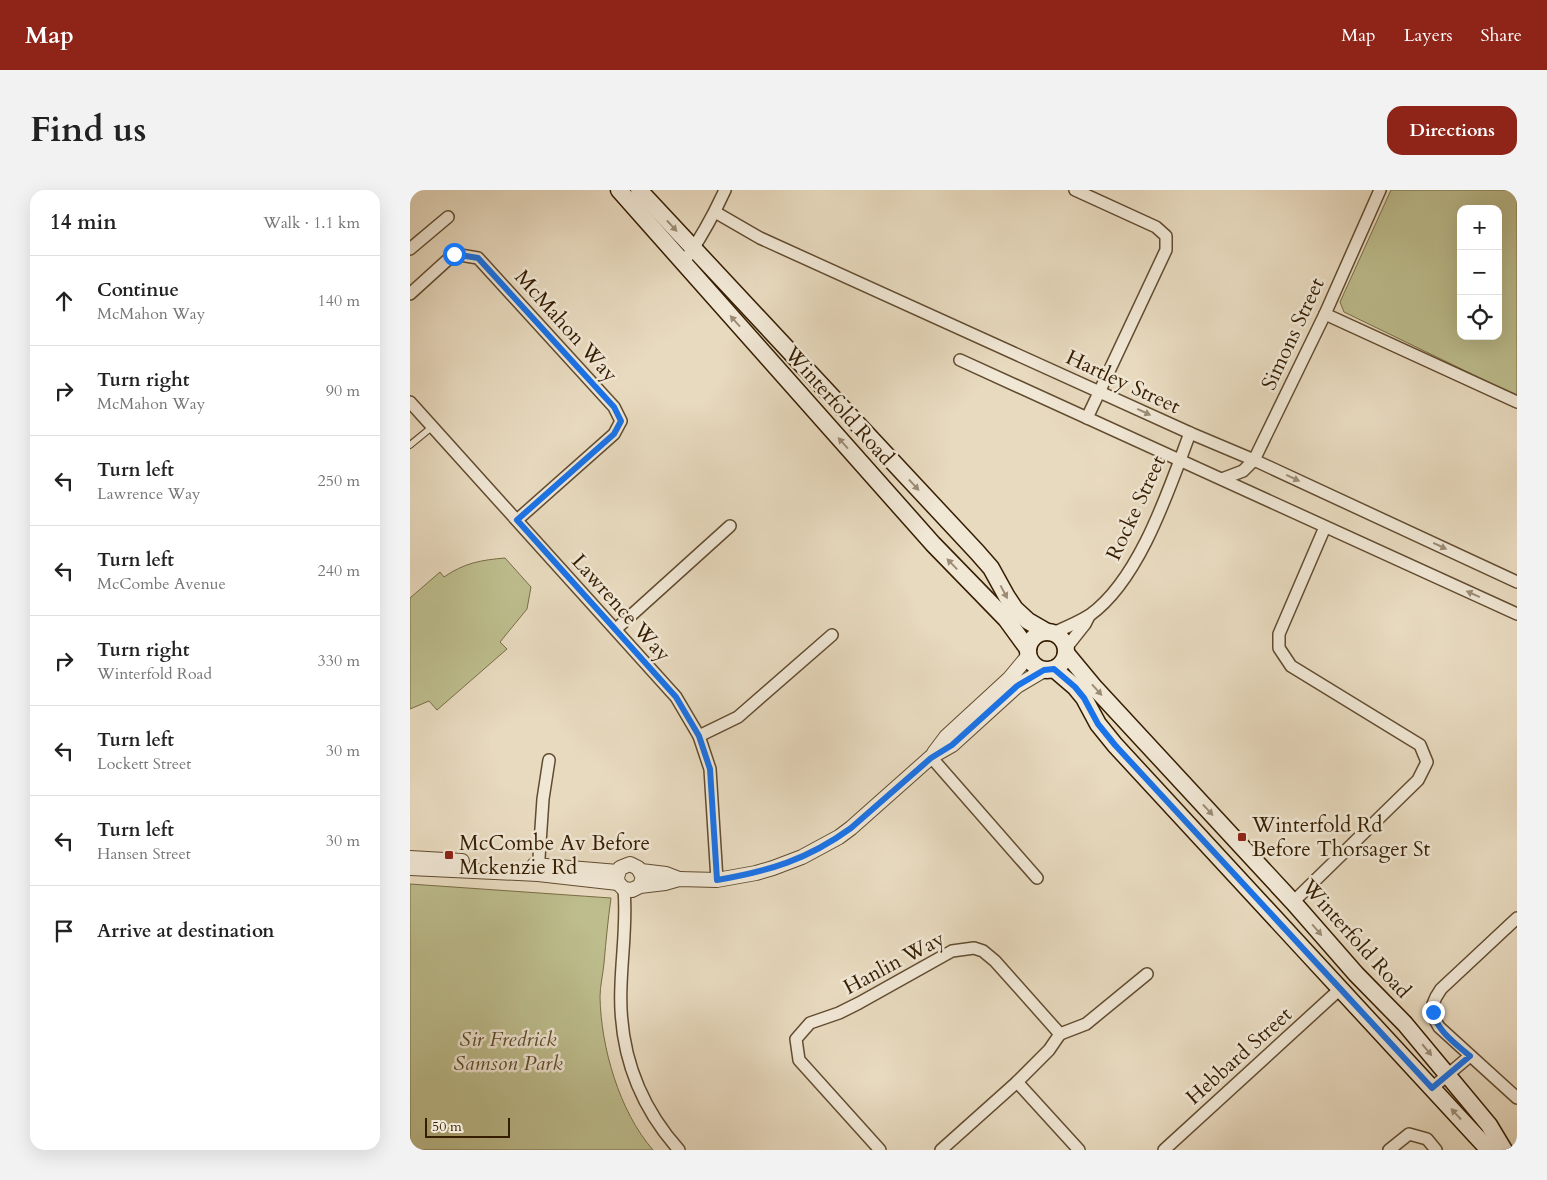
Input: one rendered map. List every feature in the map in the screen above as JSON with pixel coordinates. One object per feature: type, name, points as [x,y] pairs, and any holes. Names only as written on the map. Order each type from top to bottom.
[{"type":"main road","name":"Winterfold Road","points":[[619,190],[933,544],[1006,619],[1028,652]]},
{"type":"main road","name":"Winterfold Road","points":[[639,190],[977,552],[991,568],[1015,610],[1028,621],[1050,633]]},
{"type":"main road","points":[[1049,670],[1063,662],[1066,650],[1062,639],[1050,633],[1042,633],[1033,639],[1028,652],[1034,665],[1049,670],[1075,687],[1084,698],[1098,724],[1115,745],[1489,1150]]},
{"type":"main road","name":"Winterfold Road","points":[[1066,650],[1095,688],[1294,902],[1356,974],[1405,1024],[1490,1125],[1504,1150]]},
{"type":"street","points":[[683,263],[694,249],[725,190]]},
{"type":"street","points":[[1074,190],[1156,227],[1166,236],[1166,250],[1087,418]]},
{"type":"street","name":"Simons Street","points":[[1222,479],[1243,471],[1254,460],[1325,314],[1380,190]]},
{"type":"street","name":"Hartley Street","points":[[715,212],[760,238],[1190,433],[1254,460],[1517,582]]},
{"type":"street","points":[[410,249],[448,216]]},
{"type":"street","name":"McMahon Way","points":[[410,294],[454,254],[478,258],[614,407],[621,421],[614,434],[517,520]]},
{"type":"street","points":[[1325,314],[1517,402]]},
{"type":"street","points":[[960,360],[1517,614]]},
{"type":"street","name":"Lawrence Way","points":[[410,402],[676,697],[699,736],[710,769],[717,880]]},
{"type":"street","name":"Rocke Street","points":[[1066,650],[1089,616],[1113,593],[1136,558],[1150,532],[1190,433]]},
{"type":"street","points":[[616,629],[730,526]]},
{"type":"street","points":[[1294,902],[1418,780],[1427,762],[1420,744],[1291,666],[1279,648],[1279,634],[1325,527]]},
{"type":"street","name":"Rocke Street","points":[[1050,633],[1089,616]]},
{"type":"street","points":[[699,736],[738,717],[832,635]]},
{"type":"street","points":[[931,758],[946,737],[1009,679],[1028,652]]},
{"type":"street","points":[[410,858],[538,870],[626,884],[665,883],[679,879],[717,880],[773,868],[802,857],[833,841],[851,828],[931,758],[952,745],[1017,686],[1049,670]]},
{"type":"street","points":[[931,758],[1037,878]]},
{"type":"street","points":[[538,870],[543,799],[549,760]]},
{"type":"street","points":[[626,884],[643,877],[641,871],[630,864],[624,866],[626,908],[621,1018],[625,1044],[631,1069],[652,1116],[679,1150]]},
{"type":"street","points":[[410,868],[538,870]]},
{"type":"street","points":[[641,871],[666,874],[679,879]]},
{"type":"street","points":[[1517,918],[1448,981],[1436,997],[1434,1004],[1435,1020],[1446,1035],[1517,1098]]},
{"type":"street","name":"Hanlin Way","points":[[880,1150],[799,1060],[796,1038],[810,1023],[839,1013],[859,1003],[952,951],[974,948],[995,961],[1060,1034]]},
{"type":"street","points":[[941,1150],[1017,1082],[1049,1050],[1060,1034],[1086,1024],[1147,974]]},
{"type":"street","name":"Hebbard Street","points":[[1164,1150],[1340,989]]},
{"type":"street","points":[[1432,1088],[1470,1056]]},
{"type":"street","points":[[1017,1082],[1079,1150]]},
{"type":"street","points":[[1389,1150],[1409,1134],[1427,1139],[1436,1150]]},
{"type":"lane","points":[[410,445],[432,426]]},
{"type":"green space","points":[[1391,190],[1517,190],[1517,396],[1344,312],[1340,302]]},
{"type":"green space","points":[[505,558],[531,587],[527,609],[500,642],[507,649],[437,710],[429,701],[410,709],[410,598],[440,572],[444,577],[459,568],[473,563]]},
{"type":"green space","name":"Sir Fredrick Samson Park","points":[[410,884],[611,898],[600,993],[604,1037],[614,1078],[622,1098],[641,1134],[653,1150],[410,1150]]},
{"type":"place","name":"Winterfold Rd Before Thorsager St","points":[[1242,837]]},
{"type":"place","name":"McCombe Av Before Mckenzie Rd","points":[[449,855]]},
{"type":"route","points":[[454,254],[478,258],[614,407],[621,421],[614,434],[517,520],[676,697],[699,736],[710,769],[717,880],[756,873],[789,863],[839,837],[931,758],[952,745],[1017,686],[1044,670],[1054,669],[1075,687],[1084,698],[1098,724],[1115,745],[1432,1088],[1470,1056],[1439,1027],[1433,1012]]}]
